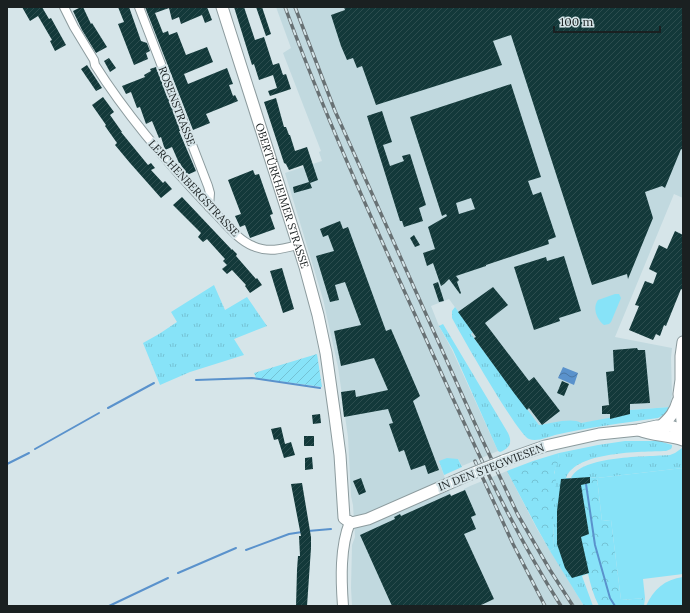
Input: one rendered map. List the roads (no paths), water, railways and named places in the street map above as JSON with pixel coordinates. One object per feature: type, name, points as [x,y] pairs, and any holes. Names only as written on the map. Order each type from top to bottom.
[{"type":"main road","name":"OBERTÜRKHEIMER STRASSE","points":[[222,7],[297,244],[318,316],[326,353],[339,446],[343,515],[345,519],[350,522]]},
{"type":"main road","points":[[661,426],[674,413],[679,398],[682,383],[681,356],[683,342]]},
{"type":"main road","points":[[679,398],[683,430]]},
{"type":"main road","name":"IN DEN STEGWIESEN","points":[[350,522],[368,519],[466,476],[540,447],[576,438],[661,426],[683,430]]},
{"type":"main road","name":"IN DEN STEGWIESEN","points":[[638,430],[650,434],[683,440]]},
{"type":"main road","name":"IN DEN STEGWIESEN","points":[[672,437],[683,435]]},
{"type":"street","name":"LERCHENBERGSTRASSE","points":[[64,7],[94,60],[95,65],[122,104],[162,156],[209,207],[244,241],[254,247],[271,250],[297,244]]},
{"type":"street","name":"ROSENSTRASSE","points":[[139,7],[208,186],[210,193],[209,207]]},
{"type":"street","points":[[343,606],[342,580],[344,540],[350,522]]},
{"type":"water","points":[[563,367],[578,373],[574,385],[558,378]]},
{"type":"waterway","points":[[196,380],[252,378],[320,388]]},
{"type":"waterway","points":[[108,408],[154,383]]},
{"type":"waterway","points":[[35,449],[99,413]]},
{"type":"waterway","points":[[7,464],[29,453]]},
{"type":"waterway","points":[[586,484],[595,545],[610,598],[615,606]]},
{"type":"waterway","points":[[308,531],[331,529]]},
{"type":"waterway","points":[[246,550],[289,534],[302,532]]},
{"type":"waterway","points":[[178,573],[236,548]]},
{"type":"waterway","points":[[109,606],[168,578]]},
{"type":"railway","points":[[285,7],[316,88],[350,169],[469,435],[503,504],[561,606]]},
{"type":"railway","points":[[295,7],[335,111],[481,437],[518,515],[573,606]]},
{"type":"railway","points":[[475,461],[513,544],[545,606]]}]
